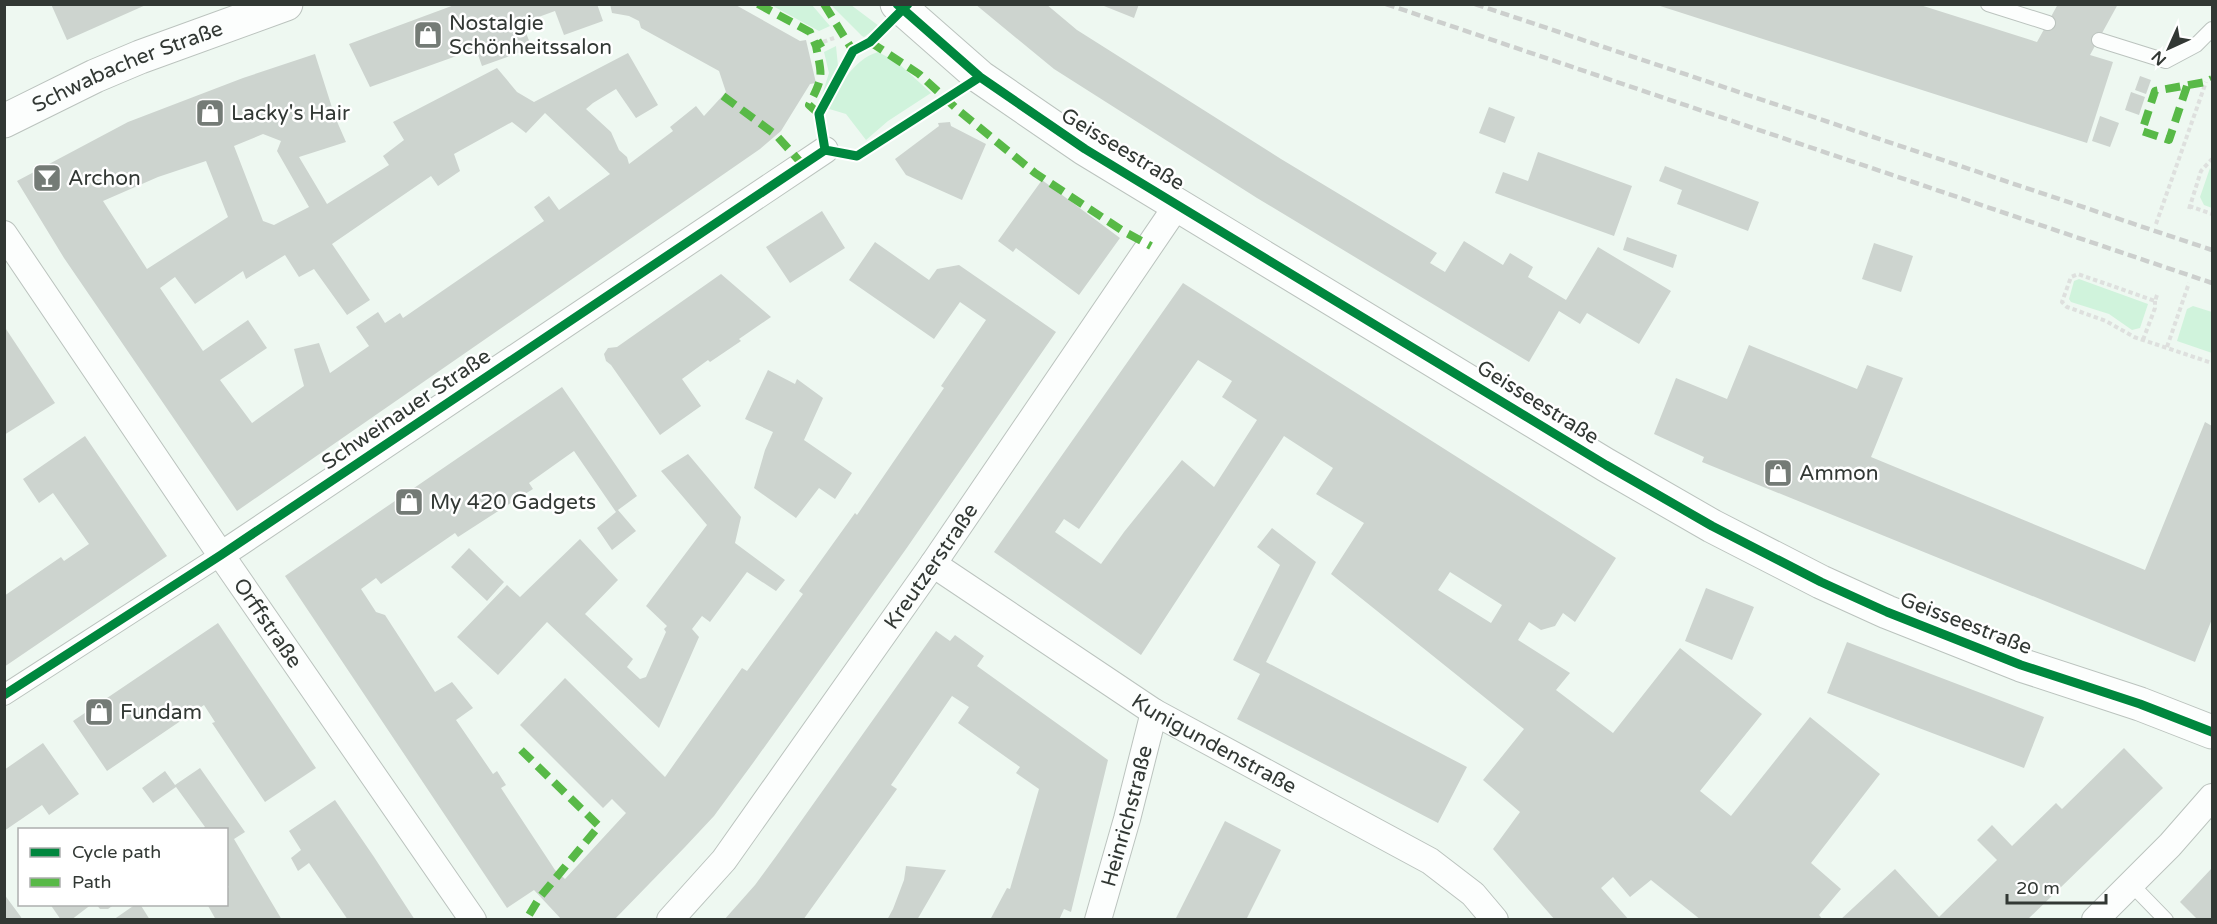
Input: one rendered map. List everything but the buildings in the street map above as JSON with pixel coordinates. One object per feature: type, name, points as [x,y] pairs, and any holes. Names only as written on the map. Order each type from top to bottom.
[{"type":"street","name":"Schwabacher Straße","points":[[4,122],[76,85],[140,57],[286,4]]},
{"type":"street","name":"Geisseestraße","points":[[897,4],[980,77],[1084,148],[1660,497],[1753,547],[1887,612],[2021,665],[2140,704],[2212,732]]},
{"type":"street","name":"Schweinauer Straße","points":[[4,695],[221,555],[825,150]]},
{"type":"street","name":"Kreutzerstraße","points":[[670,920],[724,860],[933,564],[1178,204]]},
{"type":"street","name":"Orffstraße","points":[[4,234],[221,555],[473,920]]},
{"type":"street","name":"Kunigundenstraße","points":[[933,564],[1154,712],[1430,861],[1473,894],[1495,920]]},
{"type":"street","name":"Heinrichstraße","points":[[1098,920],[1154,712]]},
{"type":"street","points":[[2095,920],[2210,807]]},
{"type":"lane","points":[[1988,4],[2048,23]]},
{"type":"lane","points":[[2099,40],[2166,61],[2196,45],[2212,29]]},
{"type":"lane","points":[[2131,884],[2166,920]]},
{"type":"path","points":[[823,42],[834,38]]},
{"type":"path","points":[[2156,224],[2206,82]]},
{"type":"path","points":[[2212,159],[2202,171],[2189,208],[2212,214]]},
{"type":"path","points":[[2155,300],[2078,274],[2071,278],[2062,302],[2067,307],[2106,321],[2143,340],[2212,363]]},
{"type":"path","points":[[2167,347],[2189,283]]},
{"type":"path","points":[[2143,340],[2155,308],[2157,295]]},
{"type":"green space","points":[[771,5],[812,5],[830,26],[819,31]]},
{"type":"green space","points":[[831,5],[851,5],[879,26],[864,37]]},
{"type":"green space","points":[[836,46],[838,66],[821,98],[829,73],[824,52]]},
{"type":"green space","points":[[878,52],[897,62],[931,93],[888,121],[866,140],[846,114],[826,108],[854,68],[861,61]]},
{"type":"green space","points":[[2210,168],[2212,208],[2204,205],[2200,197]]},
{"type":"green space","points":[[2079,279],[2148,304],[2140,328],[2132,330],[2109,314],[2071,302],[2069,299],[2074,281]]},
{"type":"green space","points":[[2193,306],[2212,312],[2212,353],[2177,341],[2187,309]]},
{"type":"railway","points":[[1386,4],[2212,283]]},
{"type":"railway","points":[[1475,4],[2212,250]]},
{"type":"marked path","points":[[758,4],[810,32],[816,46]]},
{"type":"marked path","points":[[824,4],[853,51]]},
{"type":"marked path","points":[[819,114],[809,105],[820,76],[816,46],[823,42]]},
{"type":"marked path","points":[[870,42],[919,74],[958,110],[1035,173],[1123,231],[1151,246]]},
{"type":"marked path","points":[[2187,86],[2169,140],[2142,131],[2155,91],[2212,79]]},
{"type":"marked path","points":[[723,96],[776,135],[803,165]]},
{"type":"marked path","points":[[521,750],[599,826],[540,897],[526,920]]},
{"type":"cycle path","points":[[897,4],[980,77],[1085,149],[1606,465],[1712,526],[1821,582],[1887,612],[2021,665],[2140,704],[2212,732]]},
{"type":"cycle path","points":[[825,150],[819,114],[853,51],[870,42],[908,4]]},
{"type":"cycle path","points":[[825,150],[857,156],[980,77]]},
{"type":"cycle path","points":[[4,695],[221,555],[825,150]]},
{"type":"place","name":"Nostalgie Schönheitssalon","points":[[428,35]]},
{"type":"place","name":"Lacky's Hair","points":[[210,113]]},
{"type":"place","name":"Archon","points":[[47,178]]},
{"type":"place","name":"Ammon","points":[[1778,473]]},
{"type":"place","name":"My 420 Gadgets","points":[[409,502]]},
{"type":"place","name":"Fundam","points":[[99,712]]}]
